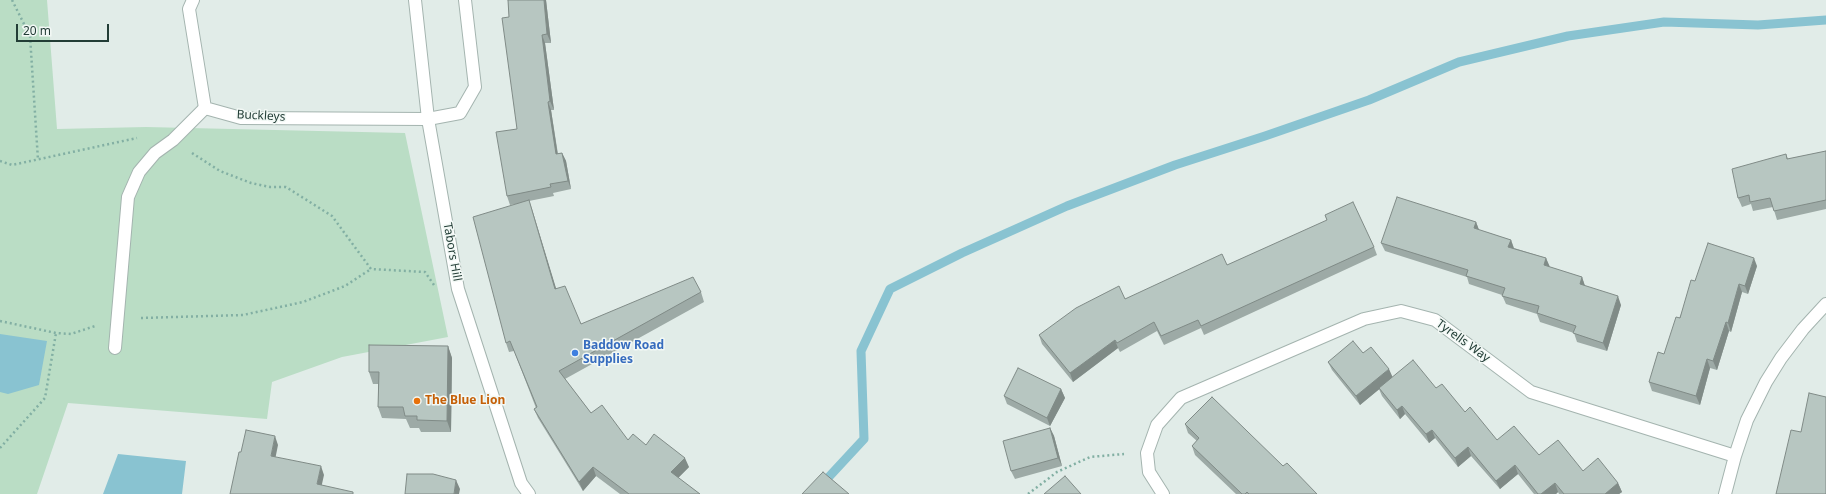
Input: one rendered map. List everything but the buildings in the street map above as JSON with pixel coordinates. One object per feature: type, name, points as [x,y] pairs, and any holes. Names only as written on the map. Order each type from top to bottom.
[{"type":"street","points":[[115,348],[128,197],[139,172],[155,152],[173,140],[204,108],[189,9],[193,0]]},
{"type":"street","name":"Tabors Hill","points":[[415,0],[428,119],[458,289],[521,483],[529,494]]},
{"type":"street","name":"Buckleys","points":[[204,108],[241,118],[428,119],[460,113],[475,87],[465,0]]},
{"type":"street","points":[[1725,494],[1735,456],[1747,420],[1781,358],[1804,328],[1826,304]]},
{"type":"street","name":"Tyrells Way","points":[[1147,453],[1157,426],[1181,398],[1364,319],[1401,311],[1435,320],[1531,392],[1735,456]]},
{"type":"street","points":[[1147,453],[1150,472],[1163,494]]},
{"type":"path","points":[[12,0],[30,36],[38,160]]},
{"type":"path","points":[[0,161],[12,165],[165,132],[173,140],[220,171],[251,183],[270,187],[286,187],[332,216],[371,269]]},
{"type":"path","points":[[0,321],[56,333],[71,334],[118,318],[243,315],[303,302],[345,286],[371,269],[424,272],[434,285],[458,289]]},
{"type":"path","points":[[0,448],[45,398],[56,333]]},
{"type":"path","points":[[1028,494],[1057,472],[1090,457],[1147,453]]},
{"type":"green space","points":[[0,0],[47,0],[57,129],[146,127],[405,133],[448,337],[342,357],[272,382],[267,419],[68,403],[37,494],[0,494]]},
{"type":"water","points":[[0,334],[47,341],[39,385],[8,394],[0,392]]},
{"type":"water","points":[[118,454],[186,461],[182,494],[103,494]]},
{"type":"waterway","points":[[813,494],[864,439],[861,351],[890,289],[962,253],[1067,206],[1175,165],[1369,100],[1459,62],[1568,36],[1664,22],[1758,25],[1826,20]]},
{"type":"place","name":"Baddow Road Supplies","points":[[575,353]]},
{"type":"place","name":"The Blue Lion","points":[[417,401]]}]
